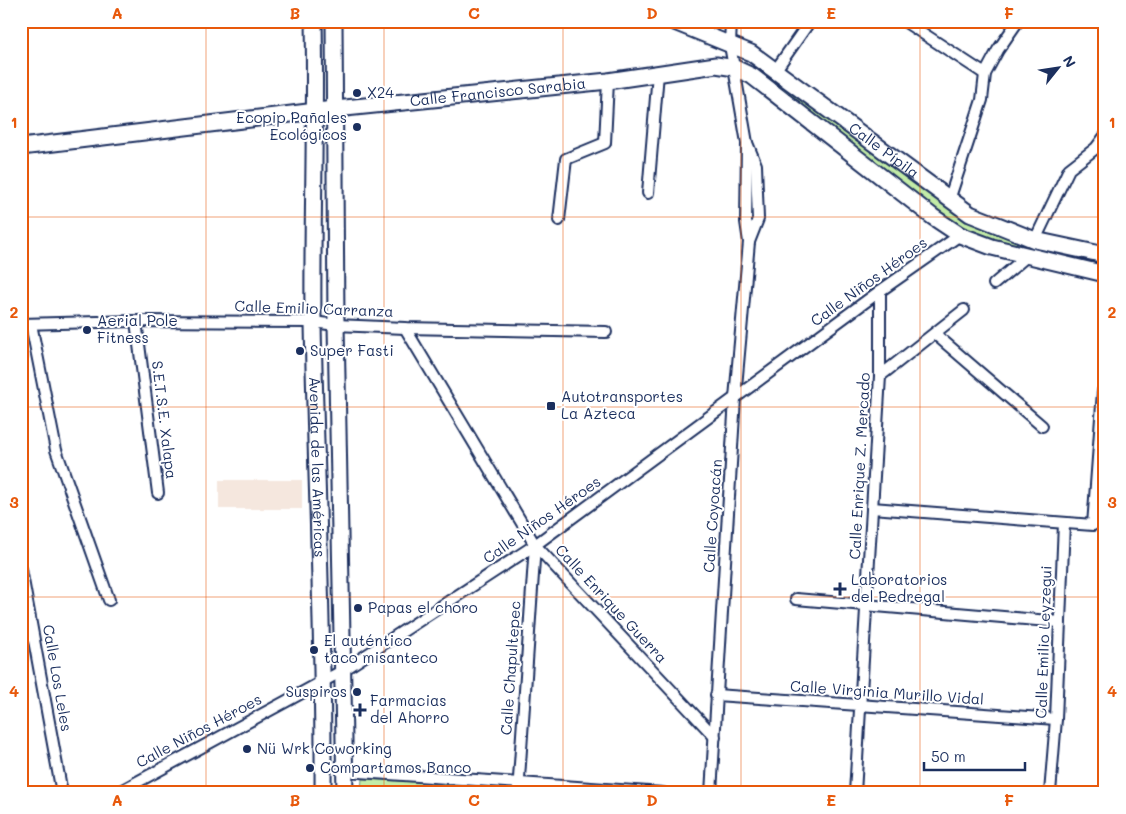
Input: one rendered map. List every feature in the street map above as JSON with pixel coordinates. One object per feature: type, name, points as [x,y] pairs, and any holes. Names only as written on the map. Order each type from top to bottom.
[{"type":"main road","name":"Avenida de las Américas","points":[[314,21],[316,111],[313,322],[323,682],[323,793]]},
{"type":"main road","name":"Avenida de las Américas","points":[[334,21],[336,325],[345,793]]},
{"type":"main road","name":"Calle Pípila","points":[[672,21],[751,54],[970,214],[1035,240],[1105,256]]},
{"type":"main road","name":"Calle Francisco Sarabia","points":[[21,147],[316,111],[608,81],[716,65],[734,68]]},
{"type":"main road","name":"Calle Pípila","points":[[734,68],[752,76],[960,235],[1027,256],[1105,274]]},
{"type":"street","name":"Calle Coyoacán","points":[[711,793],[735,398],[749,242],[746,222],[747,143],[730,45],[731,21]]},
{"type":"street","points":[[775,70],[810,21]]},
{"type":"street","points":[[904,21],[985,74]]},
{"type":"street","points":[[949,200],[982,100],[985,74],[998,50],[1018,21]]},
{"type":"street","points":[[648,193],[658,73]]},
{"type":"street","points":[[559,220],[566,158],[605,143],[608,81]]},
{"type":"street","points":[[1035,240],[1069,169],[1096,148],[1105,136]]},
{"type":"street","name":"Calle Niños Héroes","points":[[117,793],[342,671],[535,545],[880,291],[960,235]]},
{"type":"street","points":[[994,284],[1027,256]]},
{"type":"street","name":"Calle Enrique Z. Mercado","points":[[855,793],[880,376],[880,291]]},
{"type":"street","points":[[880,376],[964,310]]},
{"type":"street","name":"Calle Emilio Carranza","points":[[26,324],[136,321],[313,322],[404,328],[606,332]]},
{"type":"street","name":"S.E.T.S.E. Xalapa","points":[[136,321],[158,494]]},
{"type":"street","points":[[26,324],[56,450],[109,600]]},
{"type":"street","name":"Calle Enrique Guerra","points":[[404,328],[535,545],[715,736]]},
{"type":"street","points":[[935,334],[1042,426]]},
{"type":"street","points":[[872,508],[1093,525],[1103,391]]},
{"type":"street","name":"Calle Emilio Leyzegui","points":[[1050,793],[1056,719],[1064,522]]},
{"type":"street","name":"Calle Chapultepec","points":[[518,793],[535,545]]},
{"type":"street","name":"Calle Los Leles","points":[[21,569],[62,793]]},
{"type":"street","points":[[796,599],[1060,622]]},
{"type":"street","points":[[21,627],[31,622]]},
{"type":"street","name":"Calle Virginia Murillo Vidal","points":[[716,696],[1056,719]]},
{"type":"street","points":[[345,771],[519,781],[663,793]]},
{"type":"shaded area","points":[[219,480],[302,480],[302,509],[219,509]]},
{"type":"green space","points":[[763,69],[965,220],[1036,247],[1105,262],[1105,270],[989,240],[961,227],[759,76]]},
{"type":"green space","points":[[362,779],[511,787],[511,793],[361,791]]},
{"type":"place","name":"X24","points":[[357,93]]},
{"type":"place","name":"Ecopip Pañales Ecológicos","points":[[357,127]]},
{"type":"place","name":"Aerial Pole Fitness","points":[[87,330]]},
{"type":"place","name":"Super Fasti","points":[[300,351]]},
{"type":"place","name":"Autotransportes La Azteca","points":[[551,406]]},
{"type":"place","name":"Laboratorios del Pedregal","points":[[840,589]]},
{"type":"place","name":"Papas el choro","points":[[358,608]]},
{"type":"place","name":"El auténtico taco misanteco","points":[[314,650]]},
{"type":"place","name":"Suspiros","points":[[357,692]]},
{"type":"place","name":"Farmacias del Ahorro","points":[[360,710]]},
{"type":"place","name":"Nü Wrk Coworking","points":[[247,749]]},
{"type":"place","name":"Compartamos Banco","points":[[310,768]]}]
